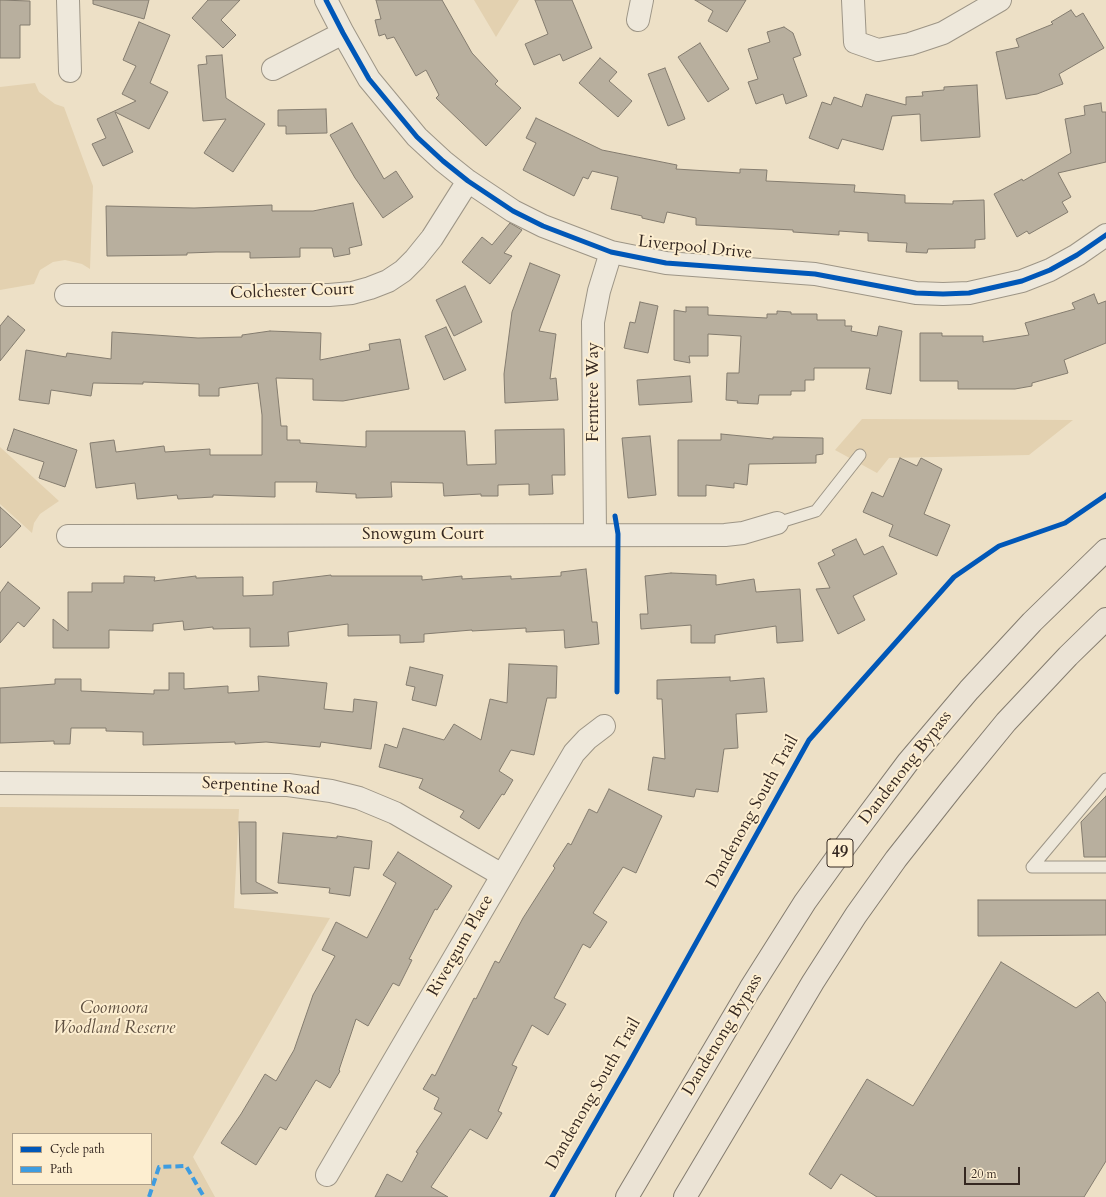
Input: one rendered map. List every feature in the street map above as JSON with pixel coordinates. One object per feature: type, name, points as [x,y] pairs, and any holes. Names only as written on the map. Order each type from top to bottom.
[{"type":"highway","name":"Dandenong Bypass","points":[[627,1197],[750,989],[805,902],[851,838],[908,762],[969,690],[1032,622],[1106,550]]},
{"type":"highway","points":[[685,1197],[813,982],[856,914],[896,859],[1006,722],[1068,656],[1106,619]]},
{"type":"street","points":[[68,0],[70,71]]},
{"type":"street","name":"Liverpool Drive","points":[[326,0],[343,34],[369,79],[417,137],[468,181],[514,211],[543,226],[611,252],[666,263],[808,273],[916,293],[943,294],[976,292],[1022,282],[1050,270],[1077,255],[1106,235]]},
{"type":"street","points":[[854,0],[855,42],[878,50],[910,44],[943,33],[1000,0]]},
{"type":"street","points":[[274,69],[343,34]]},
{"type":"street","name":"Colchester Court","points":[[66,295],[329,295],[352,293],[370,288],[388,281],[403,271],[415,259],[432,238],[468,181]]},
{"type":"street","name":"Ferntree Way","points":[[594,534],[593,322],[599,291],[611,252]]},
{"type":"street","name":"Snowgum Court","points":[[68,536],[725,534],[743,533],[777,523]]},
{"type":"street","name":"Rivergum Place","points":[[327,1175],[574,754],[587,739],[604,726]]},
{"type":"street","name":"Serpentine Road","points":[[0,783],[288,785],[310,787],[359,798],[394,813],[502,875]]},
{"type":"lane","points":[[777,523],[816,512],[860,454]]},
{"type":"lane","points":[[1106,779],[1032,867],[1106,867]]},
{"type":"green space","points":[[474,0],[519,0],[496,37]]},
{"type":"green space","points":[[35,83],[39,92],[55,104],[64,107],[93,186],[90,269],[82,264],[65,260],[53,262],[40,270],[34,284],[0,290],[0,87]]},
{"type":"green space","points":[[862,419],[1073,420],[1029,455],[889,458],[877,473],[835,450]]},
{"type":"green space","points":[[0,447],[59,501],[40,514],[34,523],[32,533],[0,504]]},
{"type":"green space","name":"Coomoora Woodland Reserve","points":[[0,807],[239,809],[234,908],[330,918],[193,1157],[215,1197],[0,1197]]},
{"type":"building","points":[[0,0],[30,1],[30,25],[20,25],[20,58],[0,58]]},
{"type":"building","points":[[93,0],[149,0],[144,19],[93,4]]},
{"type":"building","points":[[208,0],[240,0],[221,20],[236,35],[223,48],[192,18]]},
{"type":"building","points":[[376,0],[442,0],[472,53],[498,81],[495,84],[521,108],[486,146],[436,98],[439,95],[426,70],[416,76],[394,37],[387,39],[385,34],[379,36],[375,20],[381,19]]},
{"type":"building","points":[[535,0],[572,0],[592,48],[563,61],[560,54],[534,65],[525,44],[548,34]]},
{"type":"building","points":[[695,0],[746,0],[727,32],[708,21],[713,11]]},
{"type":"building","points":[[1071,10],[1076,17],[1083,13],[1104,48],[1059,74],[1063,84],[1037,94],[1006,99],[996,52],[1019,47],[1016,39],[1053,24],[1051,22]]},
{"type":"building","points":[[139,22],[170,35],[150,83],[168,92],[149,129],[115,112],[133,152],[103,166],[92,144],[106,138],[97,119],[136,101],[122,94],[136,66],[123,60]]},
{"type":"building","points":[[784,27],[793,33],[801,55],[793,58],[807,96],[786,104],[783,94],[756,104],[748,82],[758,79],[748,49],[770,42],[767,32]]},
{"type":"building","points":[[700,43],[729,89],[708,102],[678,57]]},
{"type":"building","points":[[222,55],[226,98],[265,124],[233,172],[204,153],[226,119],[203,121],[198,65],[207,64],[206,56]]},
{"type":"building","points":[[600,58],[617,72],[609,81],[632,101],[618,117],[579,83]]},
{"type":"building","points":[[665,68],[685,119],[668,126],[648,74]]},
{"type":"building","points":[[977,85],[980,137],[921,141],[920,114],[892,116],[883,150],[842,139],[838,149],[809,138],[822,102],[831,105],[834,97],[862,107],[866,94],[906,105],[906,97],[923,96],[922,92],[944,90],[944,87]]},
{"type":"building","points":[[1101,103],[1102,112],[1106,112],[1106,162],[1058,173],[1071,197],[1062,202],[1068,212],[1029,234],[1027,231],[1017,237],[994,194],[1022,179],[1023,181],[1071,153],[1065,119],[1085,115],[1084,106]]},
{"type":"building","points":[[326,109],[327,133],[286,134],[286,126],[278,126],[278,110]]},
{"type":"building","points":[[536,118],[602,150],[677,165],[676,169],[740,173],[740,169],[767,170],[766,181],[855,185],[854,192],[905,195],[905,203],[953,204],[953,201],[984,200],[985,239],[975,240],[975,248],[928,249],[927,253],[906,252],[907,243],[868,241],[868,233],[839,231],[839,235],[793,232],[793,230],[696,225],[696,218],[667,212],[664,223],[642,218],[642,216],[611,209],[618,177],[592,171],[588,179],[583,177],[574,196],[523,170],[536,143],[526,138]]},
{"type":"building","points":[[352,123],[384,179],[396,171],[413,197],[383,218],[355,178],[330,135]]},
{"type":"building","points":[[353,203],[362,245],[349,248],[350,254],[334,257],[332,248],[300,248],[300,257],[250,258],[250,252],[187,253],[187,255],[107,256],[106,206],[194,208],[272,205],[272,211],[313,211]]},
{"type":"building","points":[[510,223],[522,230],[504,253],[512,256],[490,284],[462,262],[482,237],[492,245]]},
{"type":"building","points":[[530,263],[560,275],[539,331],[556,334],[550,379],[556,378],[558,400],[505,403],[504,374],[512,312]]},
{"type":"building","points":[[465,286],[482,322],[454,336],[436,300]]},
{"type":"building","points":[[1094,294],[1098,304],[1106,301],[1106,343],[1064,360],[1068,373],[1032,383],[1032,386],[1015,389],[958,389],[958,381],[920,381],[920,333],[942,333],[942,336],[983,336],[983,342],[1029,335],[1025,323],[1075,309],[1072,303]]},
{"type":"building","points":[[640,302],[658,306],[648,353],[624,348],[630,322],[635,323]]},
{"type":"building","points":[[686,307],[708,307],[708,315],[767,318],[767,314],[777,314],[777,311],[791,312],[791,314],[817,314],[817,320],[845,320],[845,326],[852,326],[851,331],[877,336],[879,326],[902,331],[891,394],[866,389],[870,368],[814,368],[814,380],[805,380],[805,391],[791,391],[791,395],[759,395],[758,404],[737,403],[738,401],[726,400],[727,373],[739,373],[741,336],[708,334],[708,356],[689,356],[690,363],[674,360],[674,310],[686,312]]},
{"type":"building","points":[[8,316],[25,330],[0,361],[0,326]]},
{"type":"building","points":[[446,327],[466,370],[444,380],[425,336]]},
{"type":"building","points":[[270,331],[321,333],[320,360],[370,350],[369,344],[400,339],[409,389],[343,401],[313,400],[313,379],[276,378],[281,426],[287,426],[287,440],[300,440],[300,443],[366,447],[366,431],[465,431],[467,465],[496,464],[495,430],[564,429],[565,475],[552,475],[553,494],[529,495],[529,484],[498,485],[498,496],[481,496],[481,494],[444,496],[443,483],[391,482],[392,497],[356,498],[356,494],[316,492],[317,482],[275,482],[275,497],[213,495],[213,497],[178,499],[177,495],[137,499],[135,483],[96,488],[90,443],[114,440],[116,452],[164,446],[165,452],[210,449],[210,455],[262,455],[262,415],[258,383],[219,388],[219,396],[199,396],[199,384],[143,382],[143,384],[93,383],[91,396],[51,390],[49,404],[19,400],[26,350],[66,357],[67,353],[111,359],[112,332],[198,338],[242,337],[242,335]]},
{"type":"building","points":[[690,376],[692,402],[639,405],[637,380]]},
{"type":"building","points":[[14,429],[77,450],[65,487],[39,478],[44,462],[7,450]]},
{"type":"building","points":[[721,434],[773,439],[773,437],[823,438],[823,454],[816,455],[816,463],[749,464],[747,485],[734,483],[734,488],[706,485],[706,496],[678,496],[678,440],[721,440]]},
{"type":"building","points":[[650,436],[656,495],[628,498],[622,438]]},
{"type":"building","points":[[900,458],[917,466],[921,458],[942,469],[924,514],[950,525],[937,556],[889,536],[893,525],[863,512],[872,492],[883,497]]},
{"type":"building","points":[[0,507],[21,526],[0,548]]},
{"type":"building","points":[[856,539],[864,555],[883,546],[897,574],[853,596],[865,620],[838,634],[816,589],[830,588],[818,563],[835,555],[832,550]]},
{"type":"building","points":[[586,569],[592,622],[597,622],[599,644],[565,648],[564,630],[526,632],[526,628],[424,634],[424,642],[400,643],[400,635],[348,636],[348,624],[288,632],[289,646],[250,647],[250,628],[213,629],[213,627],[184,630],[183,621],[153,624],[153,631],[109,630],[109,648],[53,648],[53,619],[68,631],[68,592],[92,592],[92,583],[124,583],[124,576],[155,577],[154,581],[196,576],[196,578],[243,577],[243,596],[273,595],[273,582],[331,575],[422,576],[422,580],[462,576],[462,579],[511,576],[511,579],[561,576],[561,572]]},
{"type":"building","points":[[671,573],[716,575],[716,585],[754,579],[756,592],[800,589],[803,641],[777,643],[776,626],[715,635],[715,643],[691,643],[691,625],[641,629],[640,614],[648,614],[645,576]]},
{"type":"building","points":[[8,582],[40,608],[24,627],[18,622],[0,643],[0,593]]},
{"type":"building","points":[[509,664],[557,666],[556,698],[547,698],[534,755],[511,750],[499,771],[513,780],[479,829],[460,817],[464,811],[419,788],[423,779],[379,767],[385,744],[397,748],[403,728],[444,740],[454,724],[481,740],[490,699],[507,703]]},
{"type":"building","points":[[410,667],[443,675],[436,706],[412,700],[415,687],[406,685]]},
{"type":"building","points":[[169,673],[184,673],[184,689],[228,686],[228,693],[259,691],[258,676],[327,683],[324,709],[353,712],[354,699],[377,702],[371,749],[321,742],[320,747],[266,742],[235,744],[235,742],[143,745],[143,732],[106,731],[106,728],[71,728],[70,744],[54,744],[54,741],[0,743],[0,688],[55,684],[55,679],[81,679],[81,691],[154,694],[154,690],[169,690]]},
{"type":"building","points":[[730,677],[730,681],[764,678],[767,712],[736,714],[738,748],[724,749],[718,792],[696,789],[694,797],[648,790],[653,757],[665,759],[662,699],[657,699],[657,680]]},
{"type":"building","points":[[609,789],[662,816],[636,873],[623,867],[593,913],[607,922],[590,948],[583,944],[554,998],[566,1004],[548,1035],[532,1025],[512,1065],[517,1067],[498,1111],[502,1113],[487,1139],[470,1129],[431,1187],[448,1197],[375,1197],[387,1174],[402,1182],[418,1153],[416,1152],[442,1113],[434,1109],[439,1098],[423,1089],[432,1074],[435,1076],[474,998],[476,999],[495,961],[499,963],[523,918],[555,868],[553,866],[568,843],[571,845],[589,809],[597,813]]},
{"type":"building","points":[[1106,796],[1106,857],[1084,857],[1081,822]]},
{"type":"building","points":[[239,822],[256,822],[256,882],[278,893],[241,894]]},
{"type":"building","points":[[283,833],[337,838],[337,836],[372,841],[369,869],[354,867],[350,896],[329,893],[330,888],[278,883]]},
{"type":"building","points":[[398,852],[452,886],[437,910],[435,909],[409,959],[412,960],[399,986],[393,983],[368,1026],[356,1019],[339,1070],[340,1071],[330,1088],[316,1080],[286,1130],[280,1127],[256,1165],[221,1143],[241,1114],[265,1074],[276,1081],[294,1050],[313,995],[335,956],[322,950],[336,922],[367,938],[396,883],[383,875]]},
{"type":"building","points":[[978,900],[1106,900],[1106,935],[978,936]]},
{"type":"building","points":[[1001,962],[1076,1008],[1098,992],[1106,1003],[1106,1161],[1084,1197],[877,1197],[841,1174],[831,1189],[809,1174],[867,1079],[913,1106]]},
{"type":"marked path","points":[[149,1197],[159,1167],[186,1166],[204,1197]]},
{"type":"cycle path","points":[[326,0],[369,79],[417,137],[443,161],[468,181],[513,211],[543,226],[611,252],[666,263],[815,274],[916,293],[943,294],[969,293],[1022,281],[1050,270],[1077,255],[1106,235]]},
{"type":"cycle path","name":"Dandenong South Trail","points":[[552,1197],[628,1065],[809,740],[954,577],[999,546],[1065,523],[1106,495]]},
{"type":"cycle path","points":[[615,516],[618,534],[617,692]]}]
